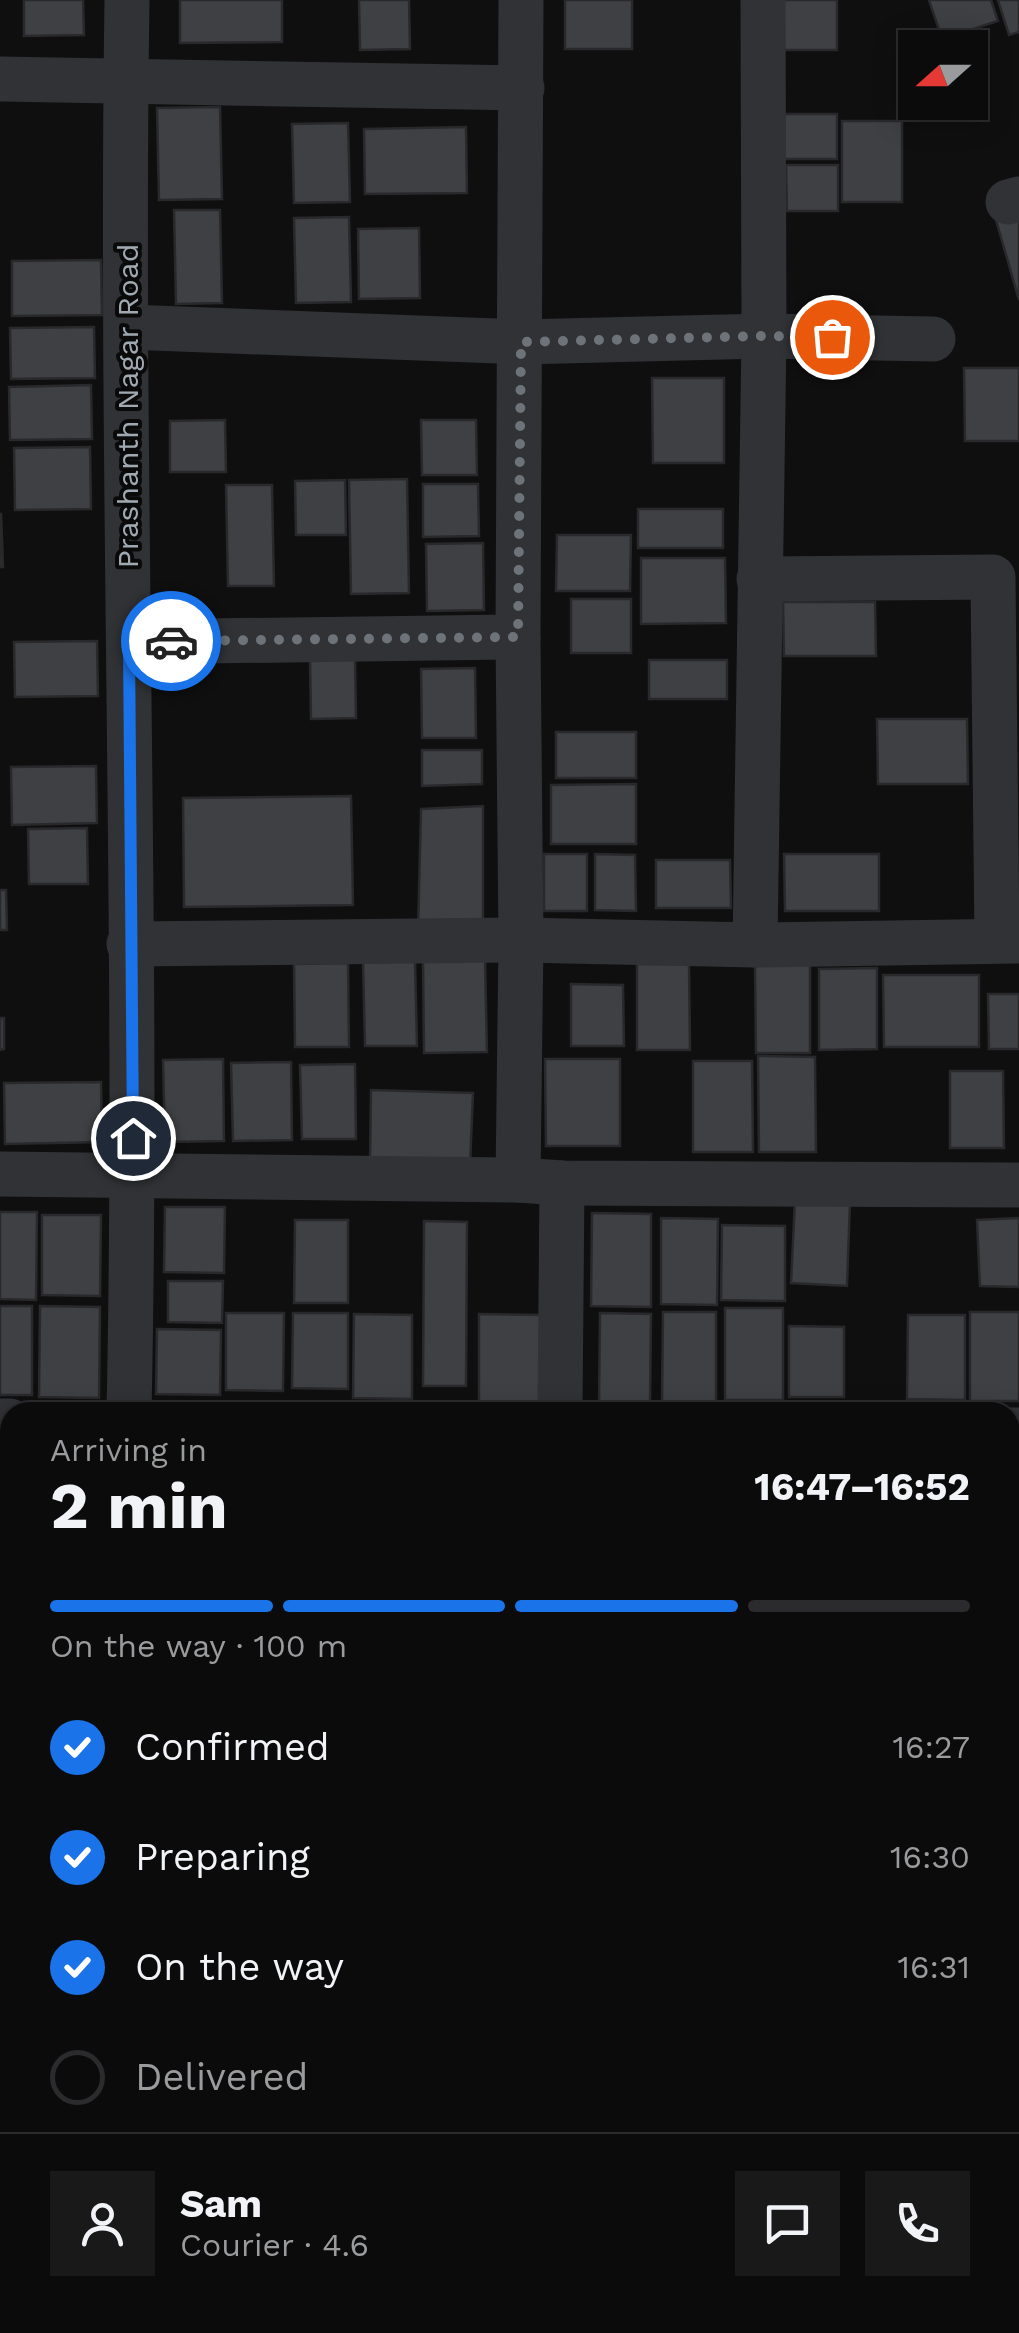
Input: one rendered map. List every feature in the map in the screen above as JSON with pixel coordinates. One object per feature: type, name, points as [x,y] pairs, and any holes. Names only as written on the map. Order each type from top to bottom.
[{"type":"street","name":"Prashanth Nagar Road","points":[[126,0],[134,1177],[129,1402]]},
{"type":"street","points":[[518,1180],[521,0]]},
{"type":"street","points":[[755,946],[764,336],[763,0]]},
{"type":"street","points":[[0,79],[522,88]]},
{"type":"street","points":[[128,327],[521,342],[764,336],[934,339]]},
{"type":"street","points":[[130,944],[521,940],[755,946],[1008,941],[993,577],[759,579]]},
{"type":"street","points":[[129,642],[518,637]]},
{"type":"street","points":[[0,1174],[1019,1185]]},
{"type":"street","points":[[560,1402],[562,1183]]},
{"type":"building","points":[[24,0],[83,0],[84,35],[24,36]]},
{"type":"building","points":[[180,0],[282,0],[282,42],[180,43]]},
{"type":"building","points":[[359,0],[409,0],[410,49],[360,50]]},
{"type":"building","points":[[565,0],[632,0],[632,49],[565,49]]},
{"type":"building","points":[[781,0],[837,0],[837,50],[781,50]]},
{"type":"building","points":[[929,0],[991,0],[998,21],[970,30],[939,30]]},
{"type":"building","points":[[998,0],[1019,0],[1019,32],[1009,35]]},
{"type":"building","points":[[220,107],[222,199],[159,200],[157,108]]},
{"type":"building","points":[[782,114],[837,114],[837,159],[782,159]]},
{"type":"building","points":[[842,121],[902,121],[902,202],[842,202]]},
{"type":"building","points":[[348,123],[350,202],[294,203],[292,124]]},
{"type":"building","points":[[466,127],[467,193],[365,194],[364,129]]},
{"type":"building","points":[[786,165],[838,165],[838,211],[787,211]]},
{"type":"building","points":[[174,210],[220,210],[222,303],[176,304]]},
{"type":"building","points":[[1019,214],[1019,300],[996,220]]},
{"type":"building","points":[[349,217],[351,302],[296,303],[294,218]]},
{"type":"building","points":[[419,228],[420,298],[359,299],[358,229]]},
{"type":"building","points":[[101,260],[102,315],[12,316],[12,261]]},
{"type":"building","points":[[94,327],[95,378],[11,379],[10,328]]},
{"type":"building","points":[[964,368],[1019,368],[1019,441],[965,441]]},
{"type":"building","points":[[652,378],[724,378],[724,463],[653,463]]},
{"type":"building","points":[[91,385],[92,439],[10,440],[9,387]]},
{"type":"building","points":[[225,420],[226,472],[170,472],[170,421]]},
{"type":"building","points":[[421,420],[476,420],[477,475],[422,475]]},
{"type":"building","points":[[90,447],[91,509],[15,510],[14,448]]},
{"type":"building","points":[[407,479],[409,593],[351,594],[349,480]]},
{"type":"building","points":[[345,480],[346,535],[296,535],[295,481]]},
{"type":"building","points":[[423,484],[478,484],[479,536],[423,537]]},
{"type":"building","points":[[226,485],[272,485],[274,586],[228,586]]},
{"type":"building","points":[[638,509],[723,509],[723,548],[638,548]]},
{"type":"building","points":[[1,514],[3,567],[0,567]]},
{"type":"building","points":[[557,535],[631,535],[630,591],[556,591]]},
{"type":"building","points":[[483,543],[484,610],[427,611],[426,544]]},
{"type":"building","points":[[641,558],[725,558],[726,623],[641,624]]},
{"type":"building","points":[[571,599],[631,599],[631,653],[571,653]]},
{"type":"building","points":[[783,602],[875,602],[876,656],[784,656]]},
{"type":"building","points":[[97,641],[98,696],[15,697],[14,642]]},
{"type":"building","points":[[355,658],[356,718],[311,719],[310,659]]},
{"type":"building","points":[[649,660],[727,660],[727,699],[649,699]]},
{"type":"building","points":[[475,668],[476,738],[422,738],[421,669]]},
{"type":"building","points":[[877,719],[967,719],[968,784],[878,784]]},
{"type":"building","points":[[556,732],[636,732],[636,778],[556,778]]},
{"type":"building","points":[[422,750],[482,750],[482,784],[422,786]]},
{"type":"building","points":[[96,766],[97,823],[12,825],[11,767]]},
{"type":"building","points":[[636,784],[636,844],[551,844],[551,785]]},
{"type":"building","points":[[351,796],[353,905],[184,907],[183,798]]},
{"type":"building","points":[[483,806],[483,933],[418,933],[421,809]]},
{"type":"building","points":[[87,828],[88,884],[29,884],[28,829]]},
{"type":"building","points":[[544,854],[587,854],[587,911],[544,911]]},
{"type":"building","points":[[595,854],[635,855],[636,911],[595,910]]},
{"type":"building","points":[[784,854],[879,854],[879,911],[785,911]]},
{"type":"building","points":[[656,860],[730,860],[731,908],[656,908]]},
{"type":"building","points":[[0,890],[6,890],[7,930],[0,930]]},
{"type":"building","points":[[485,960],[487,1052],[424,1053],[423,961]]},
{"type":"building","points":[[415,961],[417,1046],[365,1046],[363,962]]},
{"type":"building","points":[[348,963],[349,1047],[295,1047],[294,964]]},
{"type":"building","points":[[637,964],[689,964],[690,1050],[637,1050]]},
{"type":"building","points":[[755,965],[810,965],[810,1053],[756,1053]]},
{"type":"building","points":[[877,968],[877,1049],[819,1050],[819,969]]},
{"type":"building","points":[[883,975],[979,975],[979,1047],[884,1047]]},
{"type":"building","points":[[571,984],[623,985],[624,1046],[571,1046]]},
{"type":"building","points":[[988,994],[1019,994],[1019,1049],[989,1049]]},
{"type":"building","points":[[0,1018],[4,1018],[4,1049],[0,1050]]},
{"type":"building","points":[[758,1056],[815,1057],[816,1152],[759,1152]]},
{"type":"building","points":[[223,1059],[224,1141],[165,1142],[163,1060]]},
{"type":"building","points":[[545,1059],[620,1059],[620,1146],[546,1146]]},
{"type":"building","points":[[693,1061],[752,1061],[753,1152],[693,1152]]},
{"type":"building","points":[[291,1062],[292,1140],[233,1141],[231,1063]]},
{"type":"building","points":[[355,1064],[356,1139],[302,1139],[300,1065]]},
{"type":"building","points":[[950,1071],[1003,1071],[1004,1148],[950,1148]]},
{"type":"building","points":[[101,1082],[102,1142],[5,1144],[4,1083]]},
{"type":"building","points":[[371,1090],[473,1093],[470,1166],[370,1162]]},
{"type":"building","points":[[795,1200],[850,1200],[847,1286],[791,1283]]},
{"type":"building","points":[[165,1207],[225,1207],[224,1273],[164,1272]]},
{"type":"building","points":[[0,1212],[37,1212],[36,1300],[0,1299]]},
{"type":"building","points":[[592,1213],[651,1214],[651,1307],[591,1306]]},
{"type":"building","points":[[42,1215],[101,1215],[100,1296],[42,1295]]},
{"type":"building","points":[[661,1218],[718,1219],[717,1305],[661,1304]]},
{"type":"building","points":[[1019,1218],[1019,1287],[980,1286],[977,1220]]},
{"type":"building","points":[[295,1220],[348,1220],[348,1303],[294,1303]]},
{"type":"building","points":[[424,1221],[467,1222],[466,1386],[423,1386]]},
{"type":"building","points":[[722,1225],[785,1226],[785,1301],[721,1300]]},
{"type":"building","points":[[168,1281],[223,1281],[222,1323],[168,1322]]},
{"type":"building","points":[[0,1306],[32,1306],[32,1395],[0,1395]]},
{"type":"building","points":[[40,1306],[100,1307],[99,1398],[39,1397]]},
{"type":"building","points":[[725,1308],[783,1308],[783,1400],[725,1400]]},
{"type":"building","points":[[663,1312],[716,1312],[716,1402],[662,1401]]},
{"type":"building","points":[[970,1312],[1019,1312],[1019,1401],[970,1401]]},
{"type":"building","points":[[226,1313],[284,1313],[283,1391],[226,1390]]},
{"type":"building","points":[[293,1313],[348,1313],[348,1389],[292,1388]]},
{"type":"building","points":[[600,1313],[651,1314],[650,1402],[599,1402]]},
{"type":"building","points":[[354,1314],[412,1315],[412,1399],[353,1398]]},
{"type":"building","points":[[479,1314],[542,1315],[542,1402],[479,1402]]},
{"type":"building","points":[[908,1315],[965,1315],[965,1400],[907,1399]]},
{"type":"building","points":[[789,1326],[844,1327],[844,1397],[789,1397]]},
{"type":"building","points":[[157,1329],[221,1330],[220,1395],[156,1394]]},
{"type":"way so far","points":[[171,641],[518,637],[521,342],[832,337]]},
{"type":"route","points":[[133,1138],[129,642],[171,641]]}]
